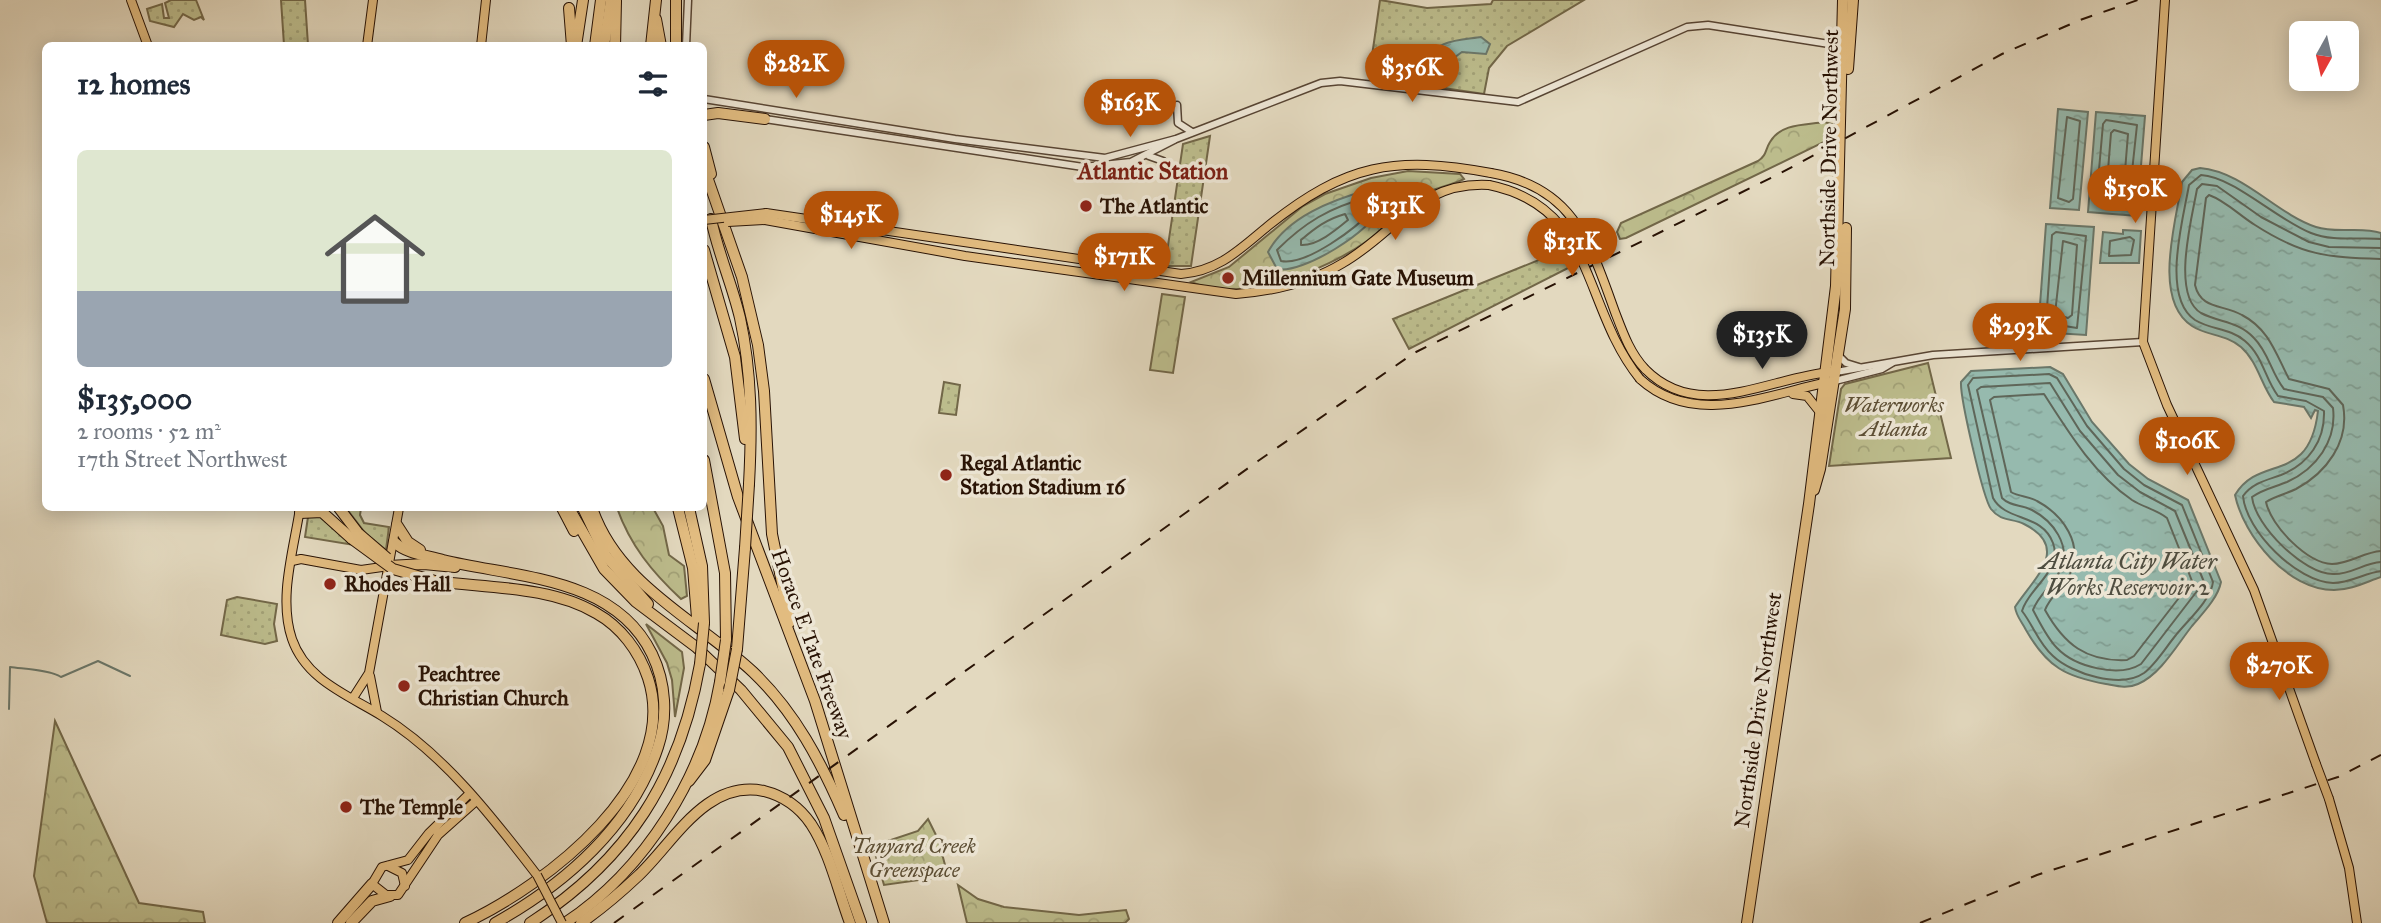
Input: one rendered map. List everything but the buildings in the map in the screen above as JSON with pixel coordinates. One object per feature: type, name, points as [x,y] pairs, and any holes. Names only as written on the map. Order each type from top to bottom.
[{"type":"highway","points":[[575,42],[583,0]]},
{"type":"highway","points":[[596,42],[601,0]]},
{"type":"highway","points":[[605,42],[611,0]]},
{"type":"highway","points":[[615,42],[616,0]]},
{"type":"highway","points":[[652,42],[656,0]]},
{"type":"highway","points":[[676,0],[676,42]]},
{"type":"highway","name":"Northside Drive Northwest","points":[[1747,923],[1809,504],[1839,248],[1842,46],[1847,1]]},
{"type":"highway","name":"Northside Drive Northwest","points":[[1809,504],[1820,470],[1839,356],[1846,292],[1847,1]]},
{"type":"highway","points":[[570,4],[574,42]]},
{"type":"highway","points":[[655,16],[660,42]]},
{"type":"highway","points":[[707,115],[765,114]]},
{"type":"highway","points":[[707,159],[718,205]]},
{"type":"highway","points":[[707,176],[749,300],[758,345],[764,391],[774,542],[802,667]]},
{"type":"highway","points":[[683,786],[700,770],[705,760],[729,690],[737,649],[749,484],[750,386],[741,324],[731,285],[707,222]]},
{"type":"highway","points":[[707,260],[735,357],[743,406],[749,484]]},
{"type":"highway","name":"Horace E Tate Freeway","points":[[707,389],[738,497],[802,667],[884,923]]},
{"type":"highway","points":[[564,923],[608,889],[639,855],[683,786],[710,723],[726,640],[725,573],[707,476]]},
{"type":"highway","points":[[311,511],[322,512],[388,559],[435,581],[552,597],[594,611],[618,630],[637,652],[644,666],[652,698],[650,739],[641,763],[591,835],[528,889],[465,923]]},
{"type":"highway","points":[[341,511],[355,536]]},
{"type":"highway","points":[[564,511],[579,538],[589,546]]},
{"type":"highway","points":[[571,511],[604,569],[629,595],[696,647]]},
{"type":"highway","points":[[584,511],[596,540],[617,572],[754,703],[788,747],[817,800],[861,923]]},
{"type":"highway","points":[[593,511],[605,538],[621,563],[744,664],[787,711],[823,766],[861,854]]},
{"type":"highway","points":[[599,511],[621,556],[641,580],[668,604]]},
{"type":"highway","points":[[679,511],[693,568],[701,621]]},
{"type":"highway","points":[[530,923],[580,888],[605,864],[644,815],[680,744],[700,664],[702,638],[702,566],[690,511]]},
{"type":"highway","points":[[397,525],[408,542],[436,558]]},
{"type":"highway","points":[[394,541],[402,548],[466,567],[569,587],[605,602],[622,614],[646,643],[664,694],[662,733],[656,751],[621,817],[564,879],[495,923]]},
{"type":"highway","points":[[389,566],[466,567]]},
{"type":"highway","points":[[581,923],[638,876],[704,806],[727,793],[748,790],[779,796],[807,818],[817,836],[850,923]]},
{"type":"highway","points":[[338,923],[353,910],[372,884]]},
{"type":"highway","points":[[351,923],[372,901],[390,896]]},
{"type":"main road","points":[[131,0],[147,42]]},
{"type":"main road","points":[[368,42],[373,0]]},
{"type":"main road","points":[[481,42],[486,0]]},
{"type":"main road","points":[[2165,0],[2143,342],[2167,405],[2243,563],[2329,799],[2349,868],[2357,923]]},
{"type":"main road","points":[[707,222],[766,216],[1167,272],[1191,273],[1221,264],[1309,195],[1360,172],[1410,163],[1444,164],[1491,173],[1532,185],[1560,204],[1576,220],[1591,247],[1626,340],[1646,369],[1666,385],[1683,393],[1707,397],[1836,376]]},
{"type":"main road","points":[[766,216],[965,256],[1237,294],[1280,289],[1313,278],[1365,249],[1421,200],[1445,189],[1470,184],[1489,185],[1526,196],[1565,227],[1624,360],[1640,379],[1660,395],[1691,406],[1718,406],[1776,394],[1824,378]]},
{"type":"main road","points":[[1776,394],[1807,396],[1819,411]]},
{"type":"main road","points":[[300,511],[287,617],[295,648],[308,669],[414,737],[468,794],[537,875],[564,923]]},
{"type":"main road","points":[[377,712],[369,674],[399,511]]},
{"type":"main road","points":[[292,561],[302,559],[360,570],[389,566]]},
{"type":"main road","points":[[353,698],[369,674]]},
{"type":"main road","points":[[468,794],[429,833],[408,860],[379,870],[372,884],[382,894],[398,895],[438,835],[475,802]]},
{"type":"main road","points":[[388,866],[402,873],[405,886]]},
{"type":"street","points":[[686,42],[688,0]]},
{"type":"street","points":[[765,114],[1089,158],[1114,158],[1176,139],[1321,83],[1340,81],[1518,102],[1687,27],[1708,25],[1842,46]]},
{"type":"street","points":[[707,100],[765,114],[1072,166],[1108,167],[1148,155],[1176,139]]},
{"type":"street","points":[[1177,106],[1178,123],[1194,132]]},
{"type":"street","points":[[1148,155],[1162,159],[1171,171]]},
{"type":"street","points":[[1836,376],[1861,368],[1933,355],[2143,342]]},
{"type":"street","points":[[1839,356],[1846,363],[1861,368]]},
{"type":"street","points":[[1836,376],[1882,369],[1894,361]]},
{"type":"green space","points":[[171,0],[196,0],[204,20],[201,17],[194,20],[183,14],[174,27],[150,21],[147,9],[162,4],[164,18],[169,18],[165,3]]},
{"type":"green space","points":[[281,0],[305,0],[308,42],[284,42]]},
{"type":"green space","points":[[1380,0],[1427,8],[1491,4],[1493,0],[1584,0],[1507,46],[1489,68],[1484,94],[1369,77]]},
{"type":"green space","points":[[1824,122],[1836,125],[1837,131],[1826,141],[1620,239],[1617,232],[1621,223],[1758,161],[1781,131],[1794,126]]},
{"type":"green space","points":[[1210,136],[1191,266],[1165,266],[1183,144]]},
{"type":"green space","points":[[1408,171],[1460,174],[1464,179],[1421,195],[1367,241],[1306,273],[1258,287],[1234,289],[1211,288],[1191,282],[1229,267],[1303,206],[1325,194],[1371,178]]},
{"type":"green space","points":[[1566,249],[1574,265],[1409,349],[1393,319]]},
{"type":"green space","points":[[1162,294],[1185,297],[1173,373],[1150,370]]},
{"type":"green space","name":"Waterworks Atlanta","points":[[1928,363],[1951,458],[1829,466],[1841,389],[1845,384]]},
{"type":"green space","points":[[944,382],[960,385],[956,415],[939,413]]},
{"type":"green space","points":[[348,511],[361,511],[364,523],[389,527],[386,550],[366,534]]},
{"type":"green space","points":[[618,511],[655,511],[663,526],[669,555],[684,566],[687,596],[681,599],[651,568]]},
{"type":"green space","points":[[318,513],[354,545],[305,537],[308,517]]},
{"type":"green space","points":[[237,597],[277,604],[274,624],[277,641],[265,644],[221,635],[227,600]]},
{"type":"green space","points":[[646,624],[682,652],[684,668],[675,717],[672,680],[667,663]]},
{"type":"green space","points":[[55,721],[139,903],[203,912],[205,923],[47,923],[34,876]]},
{"type":"green space","name":"Tanyard Creek Greenspace","points":[[928,819],[938,839],[948,876],[884,885],[873,846],[918,831]]},
{"type":"green space","points":[[958,885],[978,899],[1004,907],[1079,915],[1126,910],[1129,919],[1125,923],[967,923]]},
{"type":"water","points":[[1481,37],[1490,44],[1486,54],[1462,52],[1440,68],[1431,65],[1435,50],[1448,42]]},
{"type":"water","points":[[2058,109],[2088,112],[2079,210],[2050,208]]},
{"type":"water","points":[[2096,112],[2145,116],[2137,216],[2088,212]]},
{"type":"water","points":[[2200,168],[2231,177],[2301,221],[2316,227],[2381,233],[2381,577],[2340,590],[2317,588],[2300,581],[2285,571],[2258,544],[2240,511],[2235,495],[2245,482],[2294,459],[2305,450],[2313,434],[2318,411],[2315,410],[2311,418],[2304,407],[2274,402],[2252,360],[2241,347],[2192,326],[2180,314],[2173,298],[2170,279],[2172,238],[2182,182],[2192,170]]},
{"type":"water","points":[[1368,190],[1374,191],[1381,206],[1365,227],[1319,258],[1288,269],[1277,269],[1268,252],[1287,229],[1326,205]]},
{"type":"water","points":[[2046,224],[2094,227],[2086,335],[2038,332]]},
{"type":"water","points":[[2123,230],[2141,231],[2139,263],[2100,263],[2103,232],[2123,234]]},
{"type":"water","name":"Atlanta City Water Works Reservoir 2","points":[[2050,367],[2063,374],[2092,422],[2129,464],[2148,479],[2188,500],[2221,582],[2213,600],[2168,659],[2154,674],[2134,686],[2114,686],[2069,674],[2050,662],[2034,643],[2015,607],[2044,564],[2047,553],[2045,543],[2038,533],[2024,524],[2003,518],[1991,509],[1978,468],[1961,382],[1971,371]]},
{"type":"waterway","points":[[9,709],[10,667],[44,671],[61,677],[98,661],[130,676]]},
{"type":"railway","points":[[614,923],[1258,461],[1414,353],[1777,175],[2002,54],[2080,20],[2138,0]]},
{"type":"railway","points":[[1920,923],[2037,875],[2338,777],[2381,755]]},
{"type":"place","name":"The Atlantic","points":[[1086,206]]},
{"type":"place","name":"Millennium Gate Museum","points":[[1228,278]]},
{"type":"place","name":"Regal Atlantic Station Stadium 16","points":[[946,475]]},
{"type":"place","name":"Rhodes Hall","points":[[330,584]]},
{"type":"place","name":"Peachtree Christian Church","points":[[404,686]]},
{"type":"place","name":"The Temple","points":[[346,807]]},
{"type":"district","name":"Atlantic Station","points":[[1153,171]]}]
